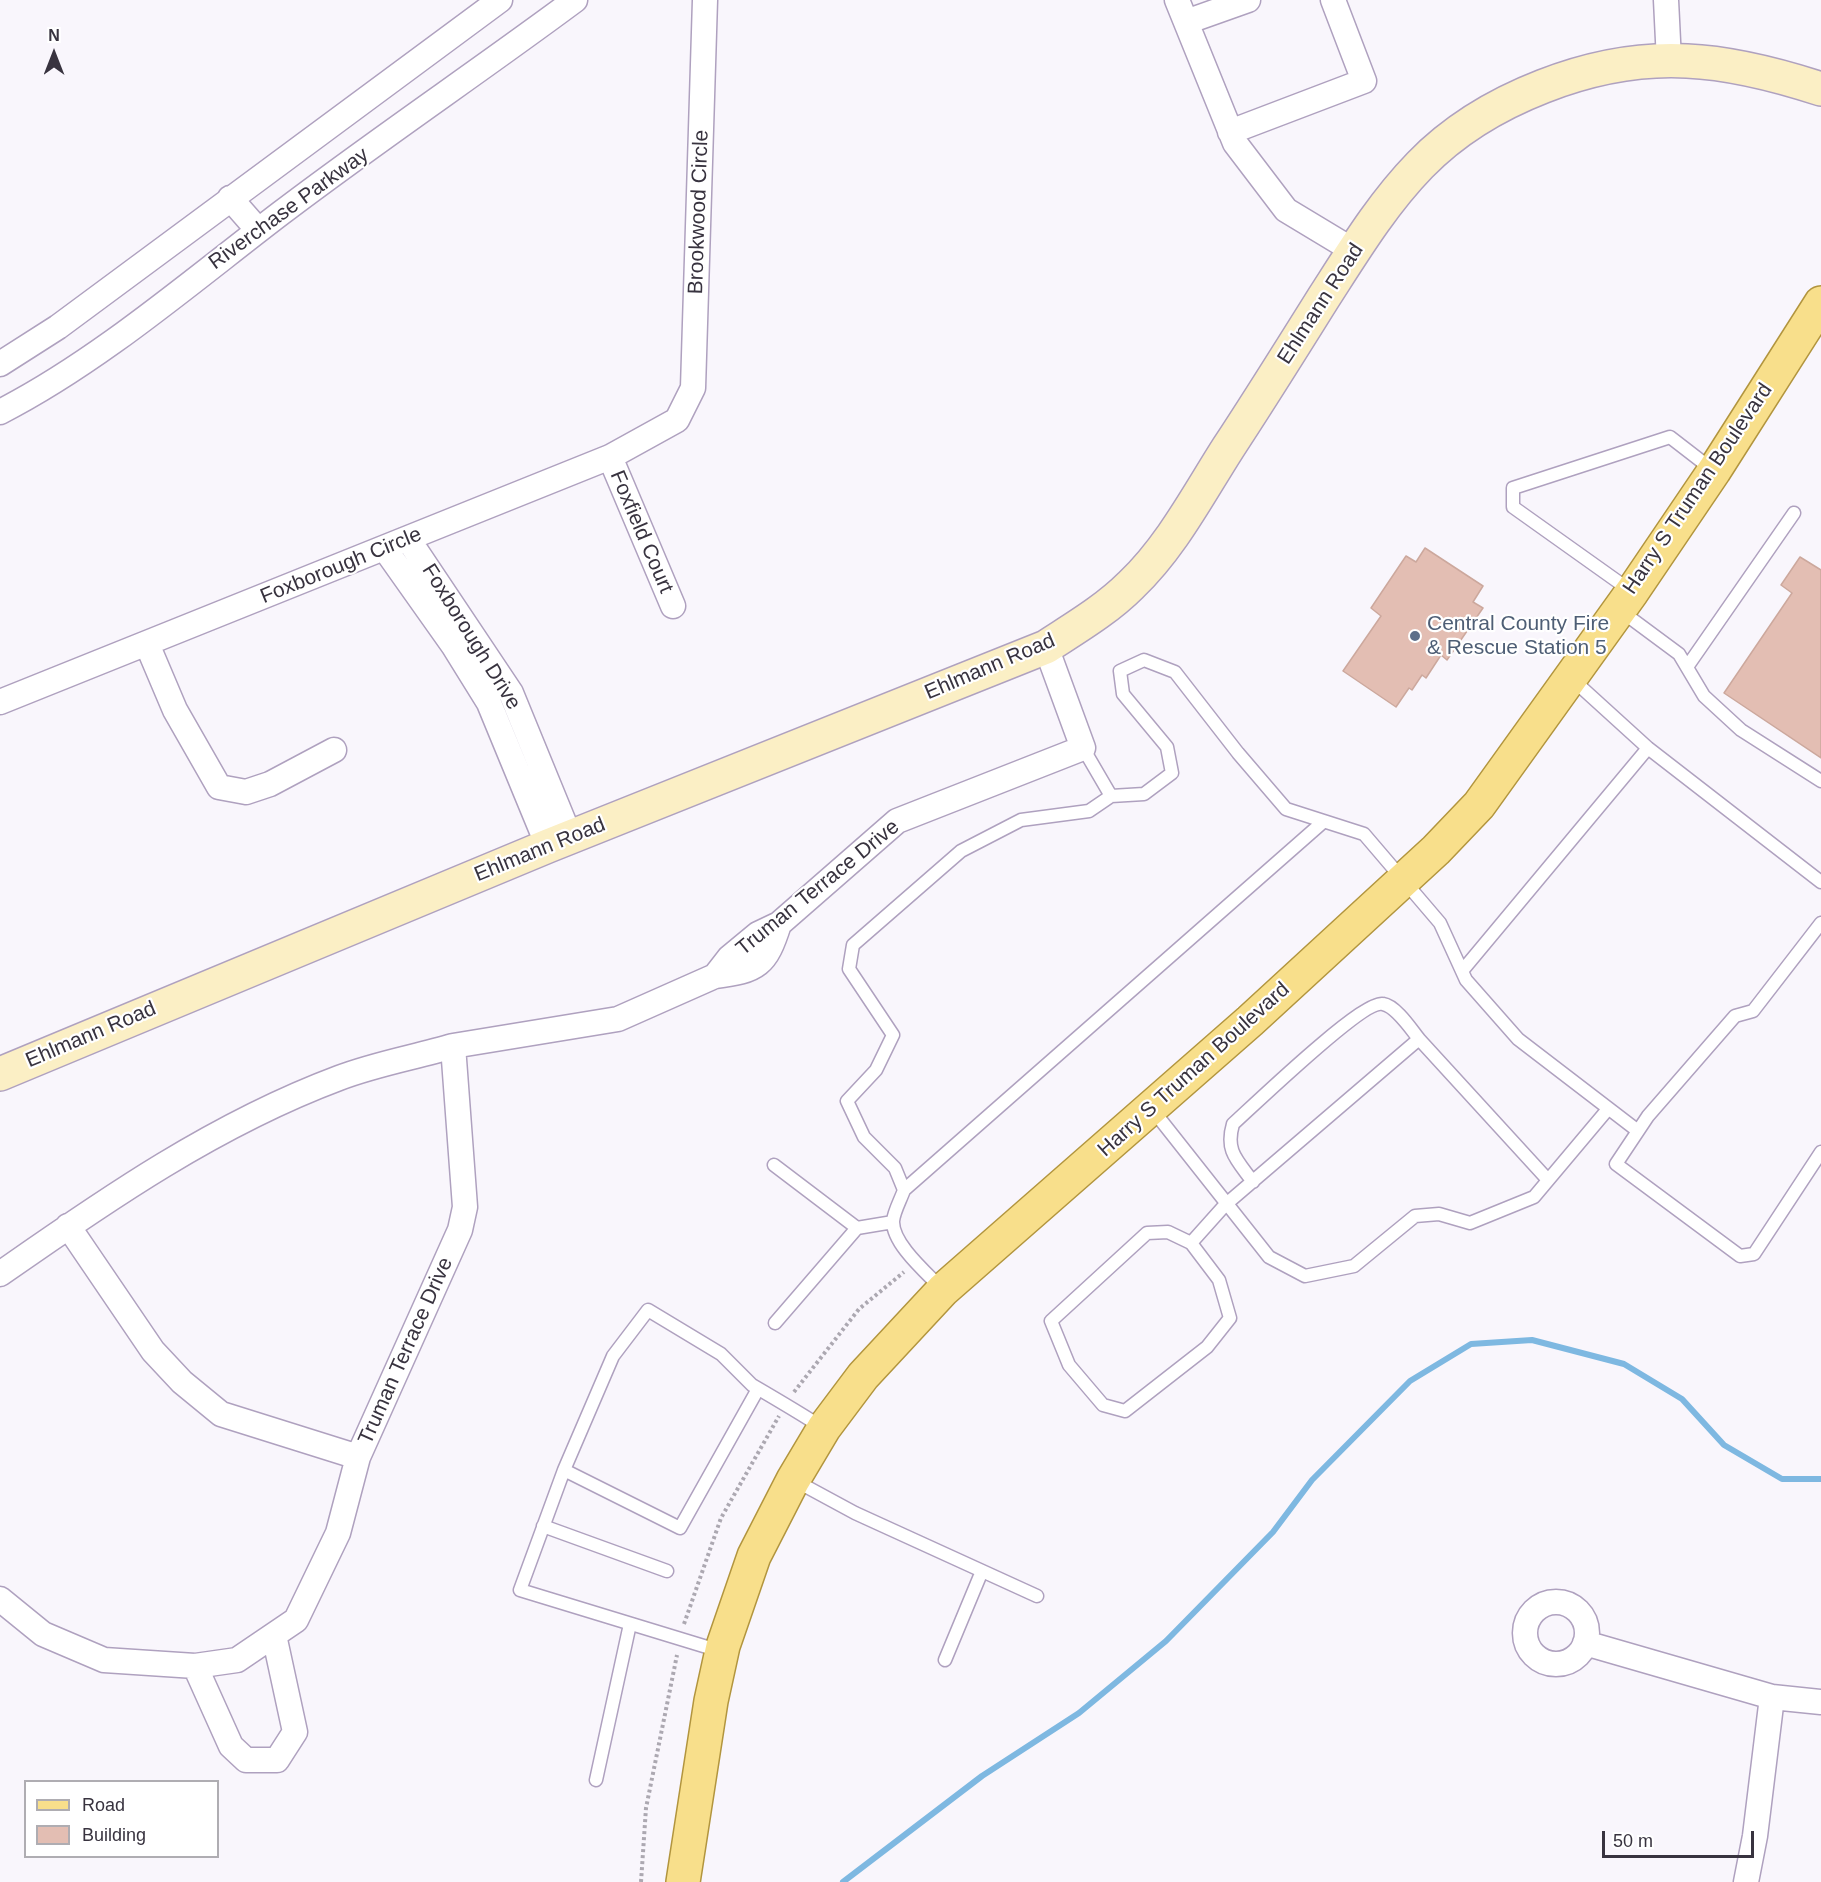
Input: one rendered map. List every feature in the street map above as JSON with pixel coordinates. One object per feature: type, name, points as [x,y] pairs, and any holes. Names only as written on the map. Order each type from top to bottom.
[{"type":"main road","name":"Harry S Truman Boulevard","points":[[682,1882],[711,1701],[722,1651],[754,1556],[793,1480],[824,1428],[863,1376],[943,1290],[1152,1109],[1403,881],[1479,805],[1571,678],[1714,471],[1821,303]]},
{"type":"street","name":"Riverchase Parkway","points":[[0,364],[58,327],[500,0]]},
{"type":"street","name":"Riverchase Parkway","points":[[0,412],[32,396],[86,360],[258,230],[574,0]]},
{"type":"street","name":"Brookwood Circle","points":[[677,420],[693,388],[705,0]]},
{"type":"street","points":[[1248,0],[1182,11],[1230,132],[1235,143],[1286,210],[1354,251]]},
{"type":"street","points":[[1230,132],[1364,81],[1333,0]]},
{"type":"street","points":[[1666,0],[1669,61]]},
{"type":"street","name":"Ehlmann Road","points":[[0,1074],[559,841],[1046,648],[1099,613],[1132,585],[1168,541],[1381,212],[1420,165],[1467,124],[1521,95],[1582,74],[1640,63],[1686,61],[1733,66],[1821,89]]},
{"type":"street","points":[[230,198],[258,230]]},
{"type":"street","name":"Foxborough Circle","points":[[0,702],[610,458],[677,420]]},
{"type":"street","name":"Foxfield Court","points":[[610,458],[673,606]]},
{"type":"street","name":"Foxborough Drive","points":[[408,539],[511,693],[559,841]]},
{"type":"street","name":"Foxborough Drive","points":[[385,549],[453,645],[489,703],[559,841]]},
{"type":"street","points":[[147,644],[175,710],[219,787],[246,792],[270,784],[334,750]]},
{"type":"street","points":[[1046,648],[1083,748]]},
{"type":"street","name":"Truman Terrace Drive","points":[[0,1274],[68,1226],[224,1128],[340,1077],[453,1046],[553,1032],[618,1019],[715,976],[729,958],[758,934],[779,924],[897,821],[1083,748]]},
{"type":"street","name":"Truman Terrace Drive","points":[[0,1599],[43,1634],[104,1660],[195,1666],[237,1660],[296,1620],[338,1533],[358,1457],[460,1230],[465,1208],[453,1046]]},
{"type":"street","points":[[68,1226],[153,1351],[182,1382],[221,1414],[358,1457]]},
{"type":"street","points":[[195,1666],[231,1746],[246,1760],[277,1760],[295,1732],[274,1635]]},
{"type":"street","points":[[1585,1643],[1772,1697],[1821,1702]]},
{"type":"street","points":[[1746,1882],[1755,1836],[1772,1697]]},
{"type":"lane","points":[[1714,471],[1670,437],[1513,489],[1513,507],[1625,600],[1679,654],[1704,696],[1740,730],[1821,781]]},
{"type":"lane","points":[[1687,667],[1794,513]]},
{"type":"lane","points":[[904,1190],[895,1168],[864,1137],[847,1101],[876,1070],[893,1035],[849,969],[853,945],[961,851],[1021,820],[1089,811],[1111,796],[1144,794],[1172,774],[1167,747],[1123,694],[1120,671],[1144,660],[1175,672],[1238,753],[1286,808],[1364,834],[1440,923],[1466,980],[1518,1039],[1638,1131]]},
{"type":"lane","points":[[1571,678],[1648,748],[1821,882]]},
{"type":"lane","points":[[1083,748],[1111,796]]},
{"type":"lane","points":[[1462,971],[1648,748]]},
{"type":"lane","points":[[943,1290],[911,1257],[899,1239],[893,1222],[904,1190],[1323,822]]},
{"type":"lane","points":[[1821,923],[1753,1011],[1735,1016],[1638,1131],[1616,1164],[1740,1256],[1755,1254],[1821,1152]]},
{"type":"lane","points":[[1253,1182],[1233,1155],[1228,1140],[1233,1124],[1341,1027],[1368,1007],[1380,1003],[1389,1005],[1548,1180]]},
{"type":"lane","points":[[1191,1243],[1225,1205],[1419,1039]]},
{"type":"lane","points":[[1152,1109],[1225,1205],[1269,1257],[1305,1276],[1354,1266],[1415,1216],[1439,1214],[1470,1223],[1534,1197],[1608,1109]]},
{"type":"lane","points":[[774,1165],[857,1228]]},
{"type":"lane","points":[[775,1323],[857,1228],[893,1222]]},
{"type":"lane","points":[[1168,1232],[1191,1243],[1219,1280],[1230,1318],[1207,1347],[1125,1411],[1103,1405],[1069,1365],[1051,1321],[1147,1233],[1168,1232]]},
{"type":"lane","points":[[722,1651],[520,1590],[564,1470],[613,1356],[648,1310],[721,1354],[758,1389],[824,1428]]},
{"type":"lane","points":[[564,1470],[681,1528],[758,1389]]},
{"type":"lane","points":[[793,1480],[855,1513],[1037,1596]]},
{"type":"lane","points":[[543,1526],[667,1571]]},
{"type":"lane","points":[[945,1660],[982,1571]]},
{"type":"lane","points":[[596,1780],[630,1624]]},
{"type":"building","name":"Central County Fire & Rescue Station 5","points":[[1425,548],[1483,586],[1473,602],[1483,608],[1447,660],[1441,655],[1426,678],[1422,675],[1412,690],[1409,688],[1396,707],[1343,671],[1381,616],[1371,608],[1406,556],[1416,562]]},
{"type":"building","points":[[1800,557],[1821,570],[1821,758],[1724,693],[1792,593],[1781,585]]},
{"type":"waterway","points":[[843,1882],[982,1776],[1079,1713],[1166,1641],[1273,1532],[1312,1480],[1410,1381],[1471,1344],[1532,1340],[1624,1364],[1682,1399],[1724,1445],[1782,1479],[1821,1479]]},
{"type":"place","name":"Central County Fire & Rescue Station 5","points":[[1415,636]]}]
